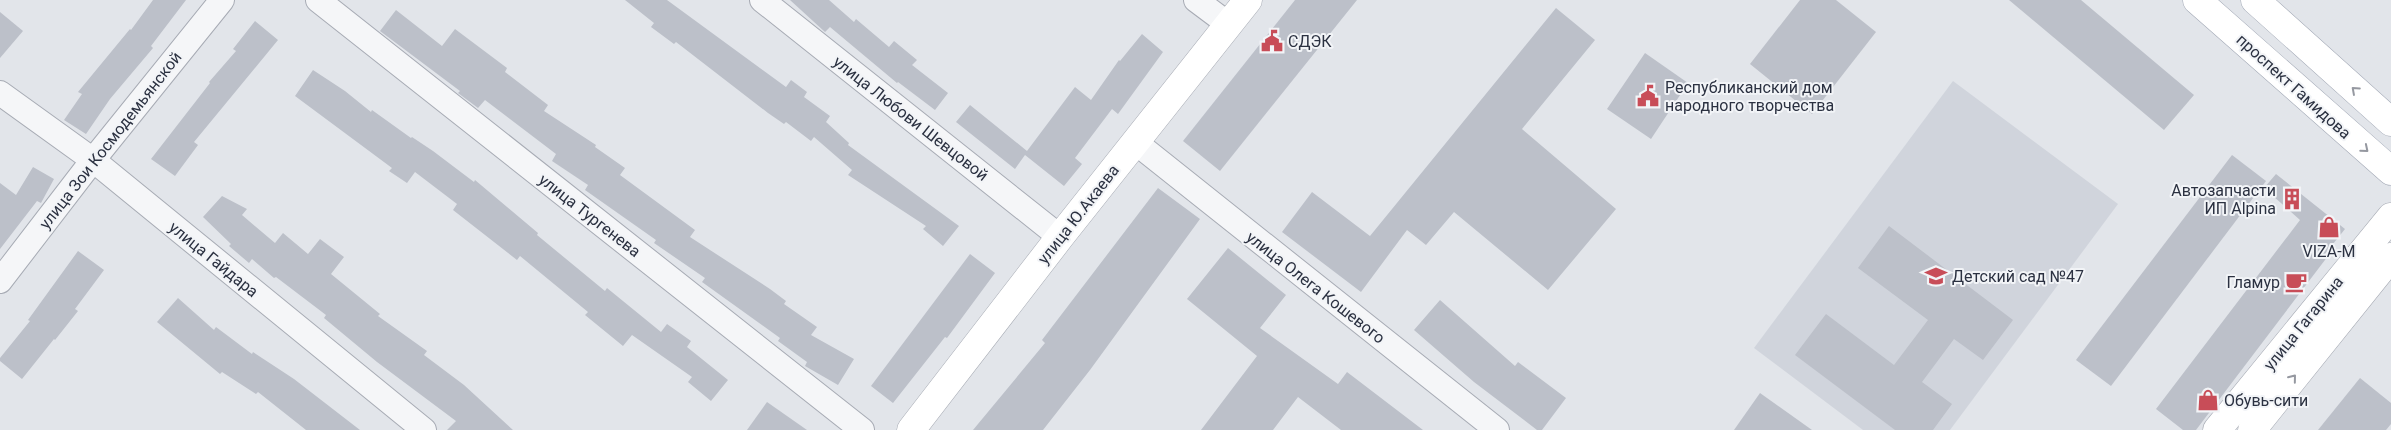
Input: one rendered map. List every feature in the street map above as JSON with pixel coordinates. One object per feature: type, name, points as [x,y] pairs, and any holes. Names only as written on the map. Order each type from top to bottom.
[{"type":"main road","name":"улица Ю.Акаева","points":[[911,430],[1060,237],[1248,0]]},
{"type":"main road","name":"проспект Гамидова","points":[[2197,0],[2391,170]]},
{"type":"main road","points":[[2255,0],[2391,122]]},
{"type":"main road","name":"улица Гагарина","points":[[2217,430],[2391,217]]},
{"type":"main road","name":"улица Гагарина","points":[[2252,430],[2391,257]]},
{"type":"street","name":"улица Зои Космодемьянской","points":[[0,281],[93,160],[222,0]]},
{"type":"street","name":"улица Тургенева","points":[[318,0],[862,430]]},
{"type":"street","name":"улица Любови Шевцовой","points":[[762,0],[1060,237]]},
{"type":"street","points":[[1196,0],[1228,24]]},
{"type":"street","name":"улица Гайдара","points":[[0,93],[93,160],[424,430]]},
{"type":"street","name":"улица Олега Кошевого","points":[[1135,142],[1497,430]]},
{"type":"shaded area","name":"Детский сад №47","points":[[1953,81],[2118,204],[1950,430],[1863,430],[1754,348]]},
{"type":"building","points":[[153,0],[186,0],[151,46],[153,48],[110,99],[86,134],[64,120],[82,94],[78,92],[131,30]]},
{"type":"building","points":[[625,0],[667,0],[786,87],[791,80],[807,92],[804,97],[830,116],[826,122],[849,143],[848,145],[959,226],[943,246],[923,229],[926,226],[848,175],[852,170],[814,137],[811,141],[786,122],[784,124],[768,113],[676,42],[674,44],[651,27],[654,23]]},
{"type":"building","points":[[790,0],[829,0],[854,22],[856,19],[889,47],[894,41],[917,60],[912,65],[948,93],[935,110],[897,83],[830,27],[825,32]]},
{"type":"building","points":[[1295,0],[1357,0],[1220,171],[1183,141]]},
{"type":"building","points":[[1800,0],[1836,0],[1876,32],[1812,114],[1750,64]]},
{"type":"building","points":[[2009,0],[2081,0],[2194,95],[2164,130]]},
{"type":"building","points":[[1556,8],[1595,40],[1522,129],[1616,209],[1548,290],[1454,212],[1426,245],[1407,230],[1361,292],[1282,232],[1312,192],[1370,236]]},
{"type":"building","points":[[396,10],[442,46],[455,29],[507,68],[505,72],[548,105],[544,111],[596,145],[595,147],[625,168],[620,175],[695,230],[690,237],[770,289],[786,301],[784,304],[817,327],[811,335],[854,359],[838,385],[805,366],[807,362],[778,341],[780,338],[702,282],[705,278],[654,243],[656,240],[585,190],[588,185],[552,161],[556,154],[485,100],[478,108],[458,93],[460,91],[380,31]]},
{"type":"building","points":[[0,12],[23,31],[0,58]]},
{"type":"building","points":[[255,21],[278,40],[194,142],[198,145],[175,176],[151,159],[209,82],[236,51],[233,49]]},
{"type":"building","points":[[1142,34],[1163,52],[1118,114],[1112,109],[1075,158],[1082,164],[1064,186],[1025,155],[1015,169],[956,122],[970,105],[1027,151],[1075,87],[1091,100],[1119,60]]},
{"type":"building","name":"Республиканский дом народного творчества","points":[[1645,53],[1688,83],[1651,139],[1607,109]]},
{"type":"building","points":[[313,70],[345,91],[371,112],[372,110],[433,151],[474,182],[475,180],[538,233],[537,235],[605,291],[607,288],[661,332],[667,324],[691,341],[687,347],[728,380],[711,401],[688,382],[692,377],[632,335],[623,346],[585,315],[588,312],[520,256],[517,260],[453,210],[457,204],[415,172],[407,183],[389,171],[392,168],[295,96]]},
{"type":"building","points":[[2232,155],[2266,181],[2111,386],[2076,360]]},
{"type":"building","points":[[33,167],[54,179],[41,203],[37,201],[0,249],[0,183],[16,195]]},
{"type":"building","points":[[2276,174],[2345,229],[2325,254],[2328,256],[2196,430],[2183,430],[2156,409],[2300,220],[2264,188]]},
{"type":"building","points":[[1158,188],[1200,219],[1090,370],[1043,430],[973,430],[1045,343],[1042,340]]},
{"type":"building","points":[[222,196],[247,209],[242,215],[275,243],[283,233],[308,254],[320,239],[344,257],[331,274],[380,314],[378,316],[427,351],[424,355],[464,385],[513,430],[447,430],[456,421],[377,362],[324,318],[326,315],[276,277],[274,278],[252,259],[249,263],[229,246],[231,244],[203,217]]},
{"type":"building","points":[[1889,226],[2013,320],[1983,360],[1954,339],[1922,382],[1952,404],[1933,430],[1895,430],[1795,355],[1826,314],[1894,365],[1928,320],[1858,268]]},
{"type":"building","points":[[1228,248],[1286,295],[1260,328],[1338,384],[1347,372],[1423,430],[1341,430],[1298,397],[1273,430],[1201,430],[1257,356],[1187,299]]},
{"type":"building","points":[[78,251],[104,270],[75,309],[78,311],[22,379],[0,361],[0,358],[30,321],[28,320]]},
{"type":"building","points":[[970,254],[995,273],[947,338],[945,337],[893,403],[871,386]]},
{"type":"building","points":[[178,298],[214,330],[216,327],[252,354],[253,352],[294,379],[360,430],[306,430],[258,392],[256,394],[222,372],[220,374],[157,322]]},
{"type":"building","points":[[1440,300],[1515,366],[1518,362],[1566,398],[1542,430],[1537,430],[1474,382],[1414,330]]},
{"type":"building","points":[[2360,378],[2391,403],[2391,424],[2386,430],[2318,430]]},
{"type":"building","points":[[1760,393],[1812,430],[1734,430]]},
{"type":"building","points":[[767,402],[807,430],[747,430]]},
{"type":"place","name":"СДЭК","points":[[1272,41]]},
{"type":"place","name":"Республиканский дом народного творчества","points":[[1648,96]]},
{"type":"place","name":"Автозапчасти ИП Alpina","points":[[2292,199]]},
{"type":"place","name":"VIZA-M","points":[[2329,227]]},
{"type":"place","name":"Детский сад №47","points":[[1936,276]]},
{"type":"place","name":"Гламур","points":[[2296,282]]},
{"type":"place","name":"Обувь-сити","points":[[2208,400]]}]
